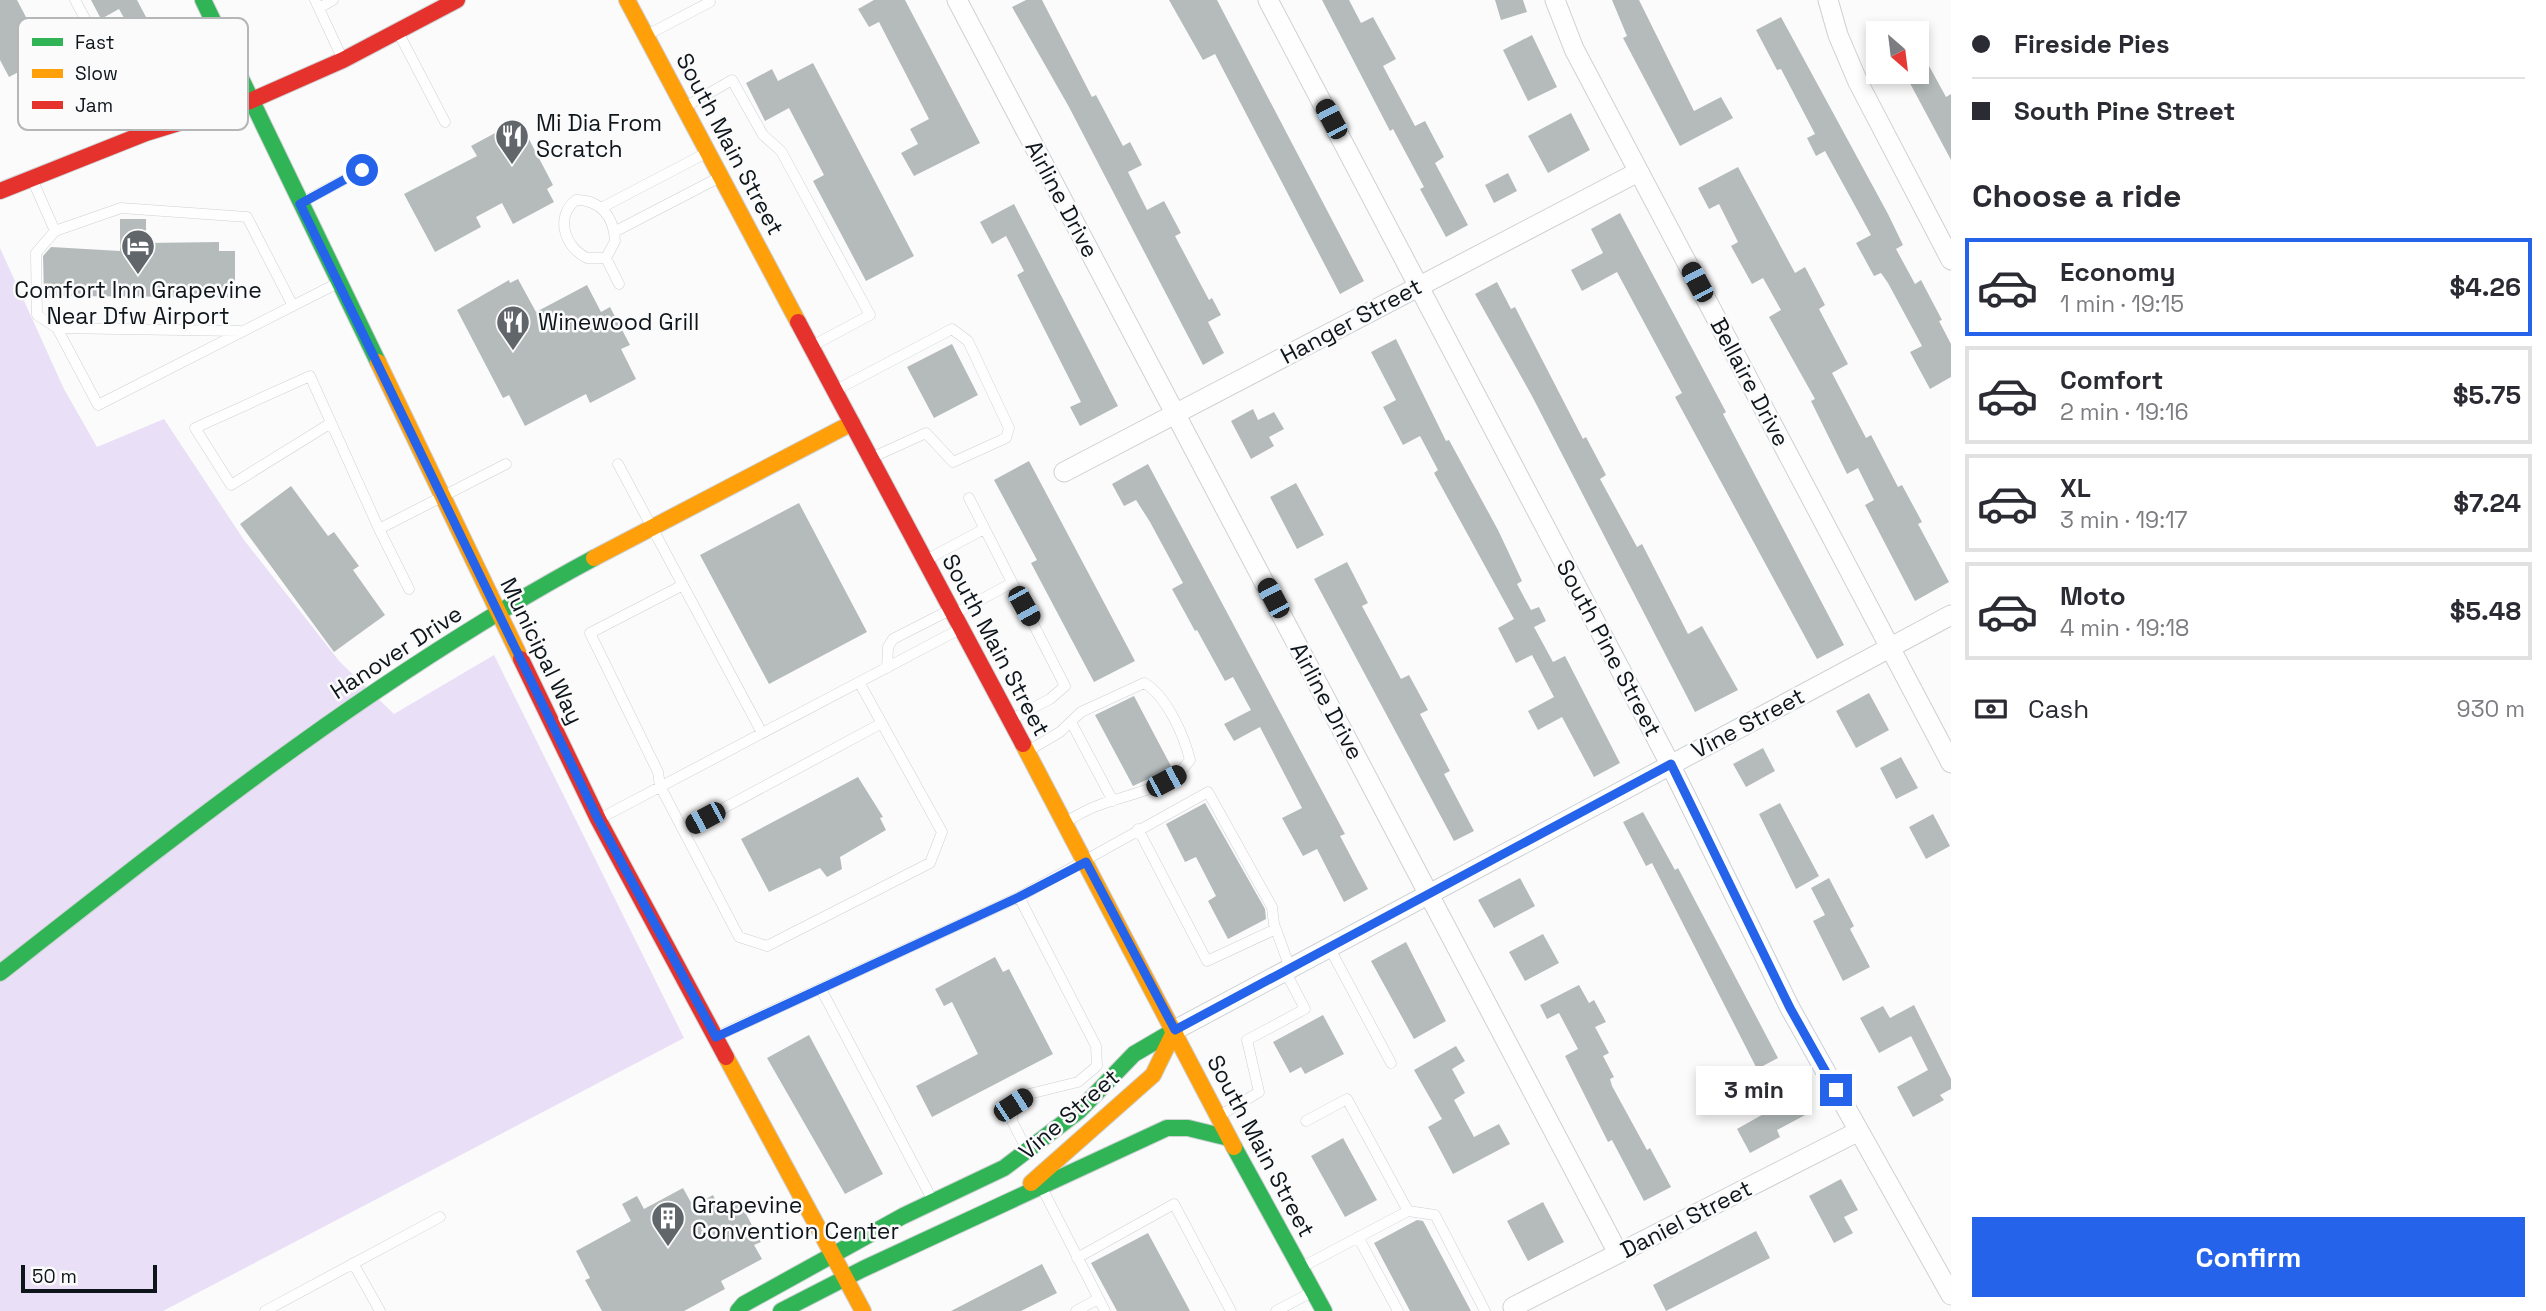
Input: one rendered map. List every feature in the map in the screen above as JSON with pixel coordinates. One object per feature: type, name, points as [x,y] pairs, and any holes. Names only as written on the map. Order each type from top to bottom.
[{"type":"street","name":"Municipal Way","points":[[203,0],[211,18]]},
{"type":"street","points":[[250,102],[343,60],[457,0]]},
{"type":"street","name":"South Main Street","points":[[627,0],[1065,822],[1229,1138],[1324,1311]]},
{"type":"street","name":"Airline Drive","points":[[957,0],[1618,1253]]},
{"type":"street","name":"South Pine Street","points":[[1268,0],[1671,764],[1790,1008],[1951,1295]]},
{"type":"street","name":"Bellaire Drive","points":[[1555,0],[1574,49],[1951,762]]},
{"type":"street","points":[[1828,0],[1838,35],[1858,82],[1951,260]]},
{"type":"street","name":"Municipal Way","points":[[248,98],[598,819],[863,1311]]},
{"type":"street","points":[[0,191],[156,130]]},
{"type":"street","name":"Hanger Street","points":[[1064,472],[1638,172]]},
{"type":"street","name":"Hanover Drive","points":[[0,973],[271,763],[421,659],[498,612],[852,422]]},
{"type":"street","name":"Vine Street","points":[[738,1311],[744,1304],[833,1255],[1004,1168],[1079,1111],[1134,1054],[1175,1030],[1951,615]]},
{"type":"street","name":"Vine Street","points":[[1009,1203],[1153,1075],[1175,1030]]},
{"type":"street","name":"Vine Street","points":[[781,1311],[845,1278],[1167,1128],[1188,1128],[1229,1138]]},
{"type":"street","name":"Daniel Street","points":[[1513,1307],[1859,1131]]},
{"type":"lane","points":[[75,0],[85,18]]},
{"type":"lane","points":[[334,0],[317,4],[343,60]]},
{"type":"lane","points":[[646,36],[710,2],[709,0]]},
{"type":"lane","points":[[398,32],[445,122]]},
{"type":"lane","points":[[684,107],[732,80],[763,135],[781,151],[870,315],[811,346]]},
{"type":"lane","points":[[601,208],[708,152]]},
{"type":"lane","points":[[300,204],[362,170]]},
{"type":"lane","points":[[614,232],[721,177]]},
{"type":"lane","points":[[32,178],[55,231]]},
{"type":"lane","points":[[576,200],[592,202],[610,218],[614,246],[607,258],[593,259],[581,255],[568,240],[563,220],[567,208],[576,200]]},
{"type":"lane","points":[[293,306],[247,218],[121,208],[55,231],[36,253],[37,315],[57,328],[98,405],[244,331],[293,306],[338,283]]},
{"type":"lane","points":[[607,258],[619,284]]},
{"type":"lane","points":[[57,328],[244,331]]},
{"type":"lane","points":[[835,391],[952,329],[968,341],[1009,428],[1006,438],[953,462],[926,433],[871,458]]},
{"type":"lane","points":[[331,423],[231,485],[195,428],[310,376],[409,589]]},
{"type":"lane","points":[[379,529],[506,464]]},
{"type":"lane","points":[[618,464],[762,733]]},
{"type":"lane","points":[[969,498],[1065,686],[1050,699],[1010,720]]},
{"type":"lane","points":[[925,561],[985,529]]},
{"type":"lane","points":[[598,819],[887,668],[955,617],[1012,583]]},
{"type":"lane","points":[[683,584],[590,633],[658,772],[660,786],[739,937],[767,946],[930,863],[942,832],[859,682]]},
{"type":"lane","points":[[887,668],[888,647],[893,639],[955,617]]},
{"type":"lane","points":[[1027,751],[1053,737],[1081,712],[1144,684],[1156,690],[1186,743],[1190,760],[1181,773],[1151,789],[1065,822]]},
{"type":"lane","points":[[1070,722],[1113,802]]},
{"type":"lane","points":[[683,830],[882,723]]},
{"type":"lane","points":[[716,1037],[1019,897],[1208,792],[1272,907],[1287,969],[1305,1009],[1247,1040],[1259,1092],[1218,1116]]},
{"type":"lane","points":[[1138,829],[1208,961],[1276,929]]},
{"type":"lane","points":[[1019,897],[1096,1046],[1097,1066],[1078,1083],[1029,1094],[1013,1105],[1012,1121],[1028,1152]]},
{"type":"lane","points":[[1329,947],[1391,1063]]},
{"type":"lane","points":[[821,989],[934,1202]]},
{"type":"lane","points":[[1306,1121],[1347,1099],[1408,1211]]},
{"type":"lane","points":[[1041,1188],[1105,1311]]},
{"type":"lane","points":[[1077,1258],[1174,1204],[1231,1311]]},
{"type":"lane","points":[[1301,1267],[1408,1211],[1435,1215],[1485,1311]]},
{"type":"lane","points":[[265,1311],[440,1217]]},
{"type":"lane","points":[[1358,1237],[1398,1311]]},
{"type":"lane","points":[[353,1263],[380,1311]]},
{"type":"lane","points":[[1276,1311],[1314,1291]]},
{"type":"lane","points":[[1076,1311],[1098,1299]]},
{"type":"shaded area","points":[[0,248],[64,389],[97,447],[164,419],[244,540],[340,662],[394,714],[494,655],[684,1038],[163,1311],[0,1311]]},
{"type":"building","points":[[0,0],[17,0],[26,18],[18,18],[18,72],[9,77],[0,60]]},
{"type":"building","points":[[91,0],[137,0],[146,18],[124,18],[119,9],[100,18]]},
{"type":"building","points":[[874,0],[905,0],[980,143],[914,176],[901,153],[918,144],[910,129],[929,119],[879,22],[869,27],[858,9]]},
{"type":"building","points":[[1026,0],[1042,0],[1092,97],[1096,95],[1123,146],[1130,142],[1142,165],[1128,172],[1147,210],[1164,201],[1181,233],[1175,236],[1209,300],[1212,298],[1221,315],[1208,322],[1224,353],[1203,365],[1069,107],[1012,7]]},
{"type":"building","points":[[1169,0],[1217,0],[1364,281],[1340,294],[1215,54],[1203,60]]},
{"type":"building","points":[[1322,0],[1349,0],[1361,23],[1373,17],[1396,59],[1383,66],[1415,126],[1425,121],[1444,157],[1435,163],[1468,225],[1446,237],[1420,189],[1424,187],[1393,129],[1390,131]]},
{"type":"building","points":[[1495,0],[1523,0],[1527,12],[1501,20]]},
{"type":"building","points":[[1612,0],[1639,0],[1694,111],[1721,97],[1733,118],[1680,146],[1623,38],[1627,36]]},
{"type":"building","points":[[1781,17],[1888,214],[1903,245],[1896,249],[1915,284],[1921,280],[1942,320],[1939,321],[1951,344],[1951,377],[1930,389],[1910,352],[1922,346],[1888,283],[1881,273],[1874,276],[1856,243],[1871,235],[1825,151],[1816,156],[1807,138],[1815,134],[1781,69],[1777,70],[1756,30]]},
{"type":"building","points":[[1532,35],[1557,87],[1528,101],[1503,50]]},
{"type":"building","points":[[813,63],[914,256],[866,281],[813,181],[824,175],[789,108],[765,121],[746,83],[772,69],[778,81]]},
{"type":"building","points":[[1929,66],[1946,97],[1951,94],[1951,160],[1910,84],[1929,84]]},
{"type":"building","points":[[1571,113],[1590,150],[1548,173],[1528,136]]},
{"type":"building","points":[[519,120],[553,185],[547,189],[554,202],[513,224],[502,203],[476,217],[481,227],[435,252],[404,194],[477,156],[471,146]]},
{"type":"building","points":[[1738,167],[1795,273],[1805,267],[1825,305],[1819,309],[1848,364],[1832,373],[1866,438],[1871,435],[1898,487],[1902,485],[1922,522],[1918,524],[1949,582],[1915,601],[1865,505],[1874,500],[1858,468],[1847,474],[1811,401],[1815,399],[1769,317],[1781,310],[1763,278],[1752,284],[1731,246],[1738,242],[1719,204],[1709,209],[1698,188]]},
{"type":"building","points":[[1508,173],[1517,191],[1494,203],[1485,185]]},
{"type":"building","points":[[1014,204],[1118,406],[1080,426],[1070,407],[1081,402],[1017,275],[1024,271],[1006,236],[992,244],[980,222]]},
{"type":"building","points":[[1620,213],[1726,412],[1723,414],[1844,645],[1817,659],[1675,397],[1682,393],[1617,272],[1582,291],[1571,270],[1603,253],[1591,229]]},
{"type":"building","name":"Comfort Inn Grapevine Near Dfw Airport","points":[[120,219],[146,219],[146,243],[219,242],[219,251],[235,251],[235,297],[44,296],[43,256],[51,247],[120,251]]},
{"type":"building","points":[[518,279],[536,312],[587,285],[601,312],[610,307],[630,345],[621,349],[636,379],[590,403],[586,394],[525,426],[509,395],[503,398],[457,310],[509,280],[510,283]]},
{"type":"building","points":[[1497,282],[1511,309],[1515,307],[1583,439],[1586,437],[1606,475],[1600,479],[1637,547],[1642,544],[1688,634],[1702,626],[1738,690],[1695,712],[1532,396],[1475,294]]},
{"type":"building","points":[[1396,339],[1446,441],[1449,440],[1498,530],[1522,581],[1517,584],[1531,610],[1539,607],[1546,621],[1534,627],[1553,662],[1565,656],[1620,763],[1594,777],[1562,717],[1538,730],[1528,711],[1554,697],[1532,655],[1516,663],[1498,628],[1514,619],[1434,473],[1438,470],[1420,436],[1403,445],[1383,407],[1396,400],[1371,352]]},
{"type":"building","points":[[952,344],[978,395],[934,418],[907,367]]},
{"type":"building","points":[[1253,409],[1258,420],[1274,412],[1284,429],[1269,437],[1274,446],[1251,459],[1231,421]]},
{"type":"building","points":[[1029,461],[1135,661],[1094,682],[1031,563],[1037,560],[994,480]]},
{"type":"building","points":[[1148,464],[1345,834],[1340,836],[1368,889],[1344,902],[1317,849],[1303,856],[1282,818],[1302,808],[1260,727],[1234,741],[1224,724],[1251,710],[1233,677],[1225,681],[1172,589],[1183,583],[1150,522],[1136,500],[1124,506],[1112,484]]},
{"type":"building","points":[[1296,483],[1324,535],[1297,549],[1270,497]]},
{"type":"building","points":[[291,486],[328,536],[334,532],[359,566],[353,570],[385,615],[334,652],[240,524]]},
{"type":"building","points":[[799,503],[867,632],[769,684],[700,555]]},
{"type":"building","points":[[1347,562],[1368,603],[1362,606],[1401,679],[1409,675],[1428,710],[1420,714],[1450,771],[1444,774],[1474,831],[1454,841],[1314,579]]},
{"type":"building","points":[[1869,693],[1889,730],[1856,748],[1836,711]]},
{"type":"building","points":[[1134,696],[1172,768],[1133,786],[1095,715]]},
{"type":"building","points":[[1763,748],[1775,771],[1746,787],[1733,764]]},
{"type":"building","points":[[1901,757],[1918,788],[1896,799],[1880,768]]},
{"type":"building","points":[[858,777],[883,817],[880,818],[886,830],[840,857],[842,869],[827,877],[820,868],[769,892],[741,839]]},
{"type":"building","points":[[1205,803],[1265,909],[1266,919],[1228,939],[1208,901],[1216,896],[1196,857],[1185,862],[1166,824]]},
{"type":"building","points":[[1780,803],[1819,876],[1796,889],[1759,814]]},
{"type":"building","points":[[1643,812],[1675,870],[1678,868],[1778,1058],[1757,1069],[1652,863],[1646,866],[1623,822]]},
{"type":"building","points":[[1933,814],[1950,846],[1926,859],[1909,827]]},
{"type":"building","points":[[1520,878],[1535,906],[1494,928],[1478,900]]},
{"type":"building","points":[[1829,878],[1854,926],[1850,929],[1870,967],[1843,981],[1813,921],[1825,915],[1811,888]]},
{"type":"building","points":[[1543,934],[1559,963],[1525,981],[1509,952]]},
{"type":"building","points":[[1406,942],[1446,1021],[1414,1039],[1371,961]]},
{"type":"building","points":[[995,957],[1003,972],[1009,969],[1053,1054],[932,1117],[916,1086],[978,1054],[952,1002],[944,1006],[935,989]]},
{"type":"building","points":[[1579,985],[1589,1003],[1594,1000],[1606,1022],[1595,1027],[1609,1053],[1603,1056],[1614,1077],[1610,1079],[1612,1086],[1671,1187],[1644,1201],[1612,1140],[1608,1142],[1565,1056],[1578,1049],[1559,1013],[1547,1019],[1540,1005]]},
{"type":"building","points":[[1914,1005],[1951,1079],[1951,1089],[1940,1095],[1944,1100],[1913,1117],[1897,1087],[1928,1070],[1911,1036],[1879,1053],[1860,1018],[1883,1006],[1890,1018]]},
{"type":"building","points":[[1323,1015],[1344,1054],[1305,1074],[1301,1067],[1290,1073],[1273,1042]]},
{"type":"building","points":[[809,1035],[883,1174],[845,1194],[767,1058]]},
{"type":"building","points":[[1456,1046],[1465,1061],[1452,1069],[1465,1093],[1454,1100],[1474,1137],[1499,1124],[1510,1144],[1453,1174],[1428,1127],[1442,1119],[1414,1070]]},
{"type":"building","points":[[1790,1083],[1807,1114],[1777,1130],[1780,1137],[1750,1153],[1737,1129],[1767,1112],[1760,1099]]},
{"type":"building","points":[[1343,1138],[1377,1200],[1345,1217],[1311,1156]]},
{"type":"building","points":[[1841,1179],[1858,1210],[1844,1217],[1853,1233],[1834,1243],[1809,1196]]},
{"type":"building","name":"Grapevine Convention Center","points":[[683,1188],[693,1206],[713,1195],[720,1209],[738,1199],[761,1242],[754,1245],[762,1259],[721,1281],[725,1289],[684,1311],[602,1311],[585,1280],[590,1278],[576,1251],[631,1221],[622,1204],[637,1196],[644,1209]]},
{"type":"building","points":[[1543,1202],[1564,1242],[1528,1261],[1507,1221]]},
{"type":"building","points":[[1417,1220],[1423,1221],[1471,1311],[1410,1311],[1374,1243]]},
{"type":"building","points":[[1756,1231],[1770,1258],[1666,1311],[1653,1285]]},
{"type":"building","points":[[1148,1233],[1190,1311],[1117,1311],[1091,1263]]},
{"type":"building","points":[[1042,1264],[1057,1293],[1021,1311],[951,1311]]},
{"type":"traffic: fast","points":[[203,0],[212,18]]},
{"type":"traffic: fast","points":[[248,93],[378,362]]},
{"type":"traffic: fast","points":[[0,973],[215,806],[362,700],[438,650],[594,558]]},
{"type":"traffic: fast","points":[[738,1311],[744,1304],[903,1216],[1004,1168],[1079,1111],[1134,1054],[1175,1030]]},
{"type":"traffic: fast","points":[[781,1311],[863,1269],[1167,1128],[1188,1128],[1229,1138]]},
{"type":"traffic: fast","points":[[1234,1147],[1324,1311]]},
{"type":"traffic: slow","points":[[627,0],[798,322]]},
{"type":"traffic: slow","points":[[378,362],[521,659]]},
{"type":"traffic: slow","points":[[594,558],[852,423]]},
{"type":"traffic: slow","points":[[1023,744],[1234,1147]]},
{"type":"traffic: slow","points":[[1031,1183],[1153,1075],[1175,1030]]},
{"type":"traffic: slow","points":[[726,1057],[863,1311]]},
{"type":"traffic: jam","points":[[248,102],[343,60],[457,0]]},
{"type":"traffic: jam","points":[[0,191],[156,130]]},
{"type":"traffic: jam","points":[[798,322],[1023,744]]},
{"type":"traffic: jam","points":[[521,659],[598,819],[726,1057]]},
{"type":"place","name":"Mi Dia From Scratch","points":[[512,166]]},
{"type":"place","name":"Comfort Inn Grapevine Near Dfw Airport","points":[[138,276]]},
{"type":"place","name":"Winewood Grill","points":[[513,352]]},
{"type":"place","name":"Grapevine Convention Center","points":[[668,1248]]},
{"type":"route","points":[[362,170],[300,204],[598,819],[716,1037],[1019,897],[1086,862],[1175,1030],[1671,764],[1790,1008],[1836,1090]]}]
